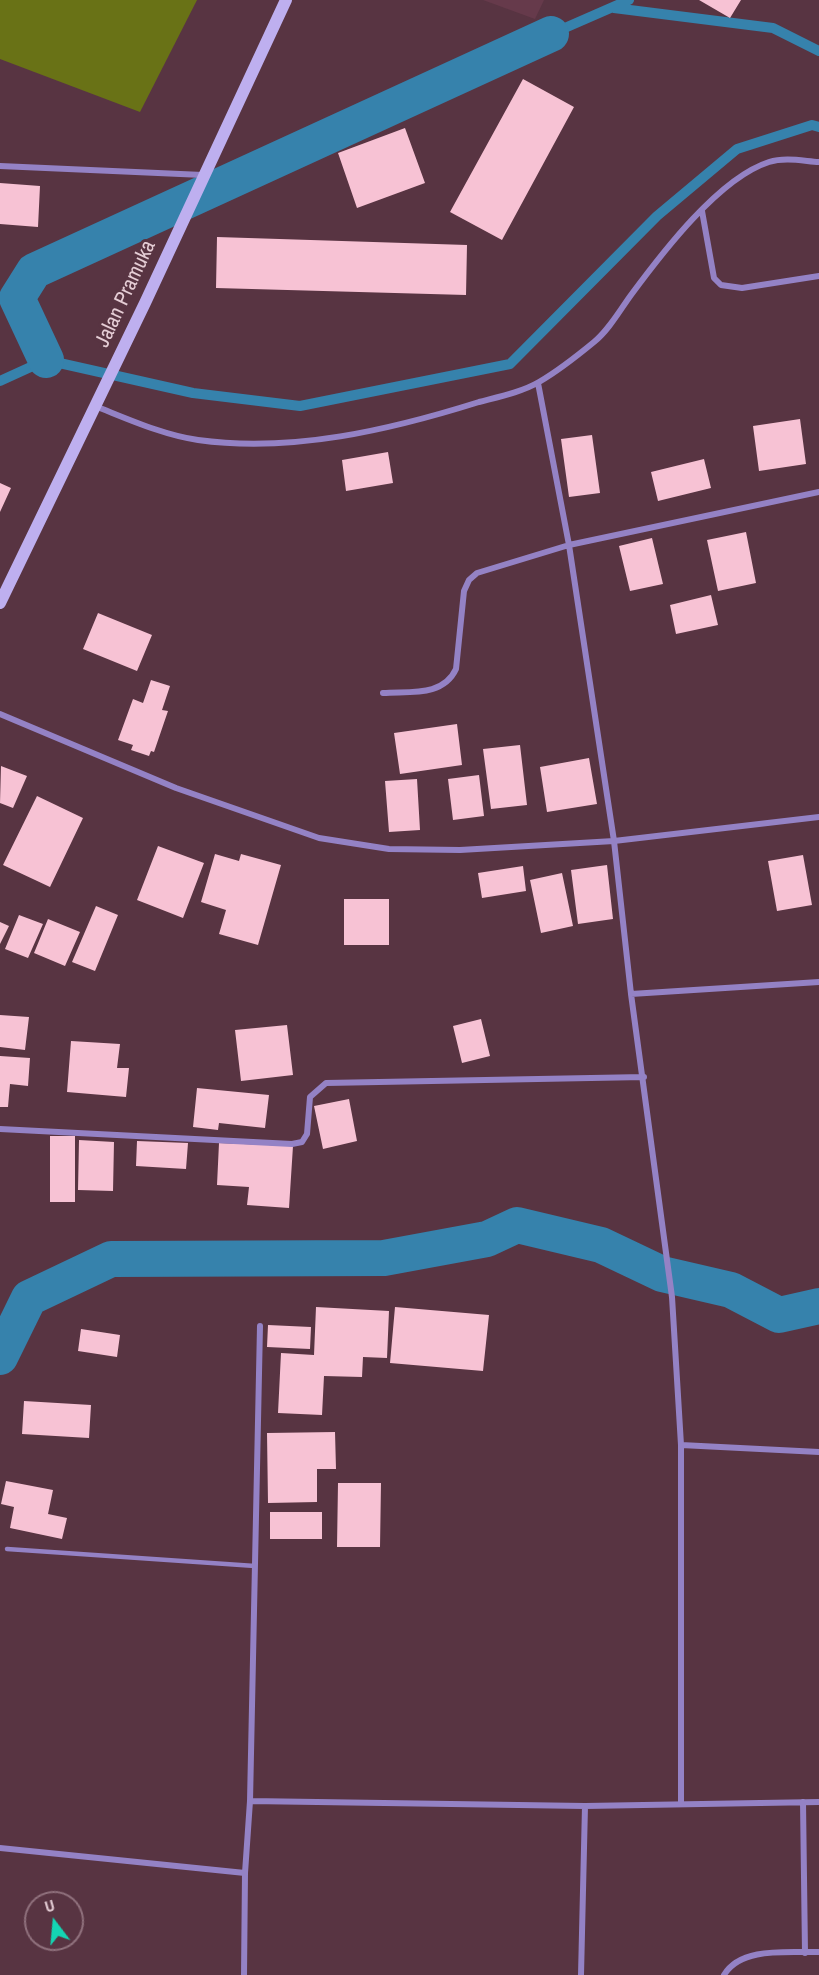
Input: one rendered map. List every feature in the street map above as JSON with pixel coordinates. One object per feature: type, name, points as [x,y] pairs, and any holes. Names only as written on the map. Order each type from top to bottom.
[{"type":"main road","name":"Jalan Pramuka","points":[[0,603],[145,303],[286,0]]},
{"type":"street","points":[[95,406],[139,423],[196,440],[255,445],[337,437],[437,416],[538,383],[597,340],[641,282],[702,211],[742,174],[771,162],[795,160],[819,162]]},
{"type":"street","points":[[0,166],[201,179]]},
{"type":"street","points":[[702,211],[714,278],[721,285],[742,288],[819,276]]},
{"type":"street","points":[[538,383],[569,545],[614,841],[631,994],[672,1297],[681,1445],[681,1803]]},
{"type":"street","points":[[383,693],[436,690],[451,680],[456,669],[464,591],[469,580],[477,573],[569,545],[819,492]]},
{"type":"street","points":[[0,714],[176,788],[319,838],[401,849],[460,850],[614,841],[819,817]]},
{"type":"street","points":[[631,994],[819,982]]},
{"type":"street","points":[[0,1129],[292,1144],[302,1142],[307,1134],[310,1096],[326,1083],[644,1077]]},
{"type":"street","points":[[244,1975],[260,1326]]},
{"type":"street","points":[[681,1445],[819,1452]]},
{"type":"street","points":[[250,1801],[585,1806],[819,1802]]},
{"type":"street","points":[[803,1802],[805,1953]]},
{"type":"street","points":[[581,1975],[585,1806]]},
{"type":"street","points":[[0,1848],[245,1873]]},
{"type":"street","points":[[724,1975],[730,1965],[749,1955],[819,1952]]},
{"type":"lane","points":[[7,1549],[255,1566]]},
{"type":"shaded area","points":[[483,0],[544,0],[535,19]]},
{"type":"green space","points":[[0,0],[197,0],[140,112],[0,59]]},
{"type":"building","points":[[699,0],[741,0],[730,18]]},
{"type":"building","points":[[523,79],[574,107],[502,240],[450,212]]},
{"type":"building","points":[[405,128],[425,183],[357,208],[338,153]]},
{"type":"building","points":[[0,183],[40,186],[38,227],[0,224]]},
{"type":"building","points":[[217,237],[467,245],[466,295],[216,288]]},
{"type":"building","points":[[800,419],[806,464],[759,471],[753,426]]},
{"type":"building","points":[[592,435],[600,493],[569,497],[561,439]]},
{"type":"building","points":[[388,452],[393,483],[346,491],[342,460]]},
{"type":"building","points":[[704,459],[711,488],[658,501],[651,472]]},
{"type":"building","points":[[0,483],[11,488],[0,512]]},
{"type":"building","points":[[746,532],[756,583],[718,591],[707,540]]},
{"type":"building","points":[[652,538],[663,584],[630,591],[619,546]]},
{"type":"building","points":[[711,595],[718,625],[676,634],[670,605]]},
{"type":"building","points":[[98,613],[152,635],[137,671],[83,649]]},
{"type":"building","points":[[151,680],[170,686],[162,710],[168,711],[154,752],[151,751],[149,756],[131,750],[133,745],[118,740],[133,699],[143,703]]},
{"type":"building","points":[[457,724],[462,765],[400,774],[394,733]]},
{"type":"building","points":[[520,745],[527,805],[491,809],[483,749]]},
{"type":"building","points":[[589,758],[597,804],[547,812],[540,767]]},
{"type":"building","points":[[1,766],[27,776],[13,808],[0,803]]},
{"type":"building","points":[[479,775],[484,816],[453,820],[448,779]]},
{"type":"building","points":[[417,779],[420,830],[389,832],[385,781]]},
{"type":"building","points":[[37,796],[83,818],[50,887],[3,865]]},
{"type":"building","points":[[158,846],[204,863],[183,918],[137,900]]},
{"type":"building","points":[[215,854],[239,861],[241,854],[281,865],[258,945],[219,934],[226,910],[201,902]]},
{"type":"building","points":[[803,855],[812,905],[777,911],[768,861]]},
{"type":"building","points":[[607,865],[613,919],[578,924],[571,870]]},
{"type":"building","points":[[523,866],[526,891],[482,898],[478,873]]},
{"type":"building","points":[[562,873],[573,926],[541,933],[530,880]]},
{"type":"building","points":[[344,899],[389,899],[389,945],[344,945]]},
{"type":"building","points":[[96,906],[118,915],[95,971],[72,962]]},
{"type":"building","points":[[19,915],[43,924],[28,958],[5,949]]},
{"type":"building","points":[[48,919],[80,932],[65,966],[34,953]]},
{"type":"building","points":[[0,922],[9,926],[0,944]]},
{"type":"building","points":[[0,1015],[29,1017],[25,1050],[0,1047]]},
{"type":"building","points":[[481,1019],[490,1056],[462,1063],[453,1026]]},
{"type":"building","points":[[287,1025],[293,1075],[241,1081],[235,1030]]},
{"type":"building","points":[[71,1041],[120,1044],[117,1068],[129,1068],[126,1097],[67,1092]]},
{"type":"building","points":[[0,1056],[30,1058],[28,1086],[10,1084],[8,1107],[0,1107]]},
{"type":"building","points":[[197,1088],[269,1095],[265,1128],[219,1123],[218,1130],[193,1127]]},
{"type":"building","points":[[349,1099],[357,1141],[323,1149],[314,1106]]},
{"type":"building","points":[[50,1136],[75,1136],[75,1202],[50,1202]]},
{"type":"building","points":[[79,1140],[114,1142],[113,1191],[78,1190]]},
{"type":"building","points":[[137,1141],[188,1143],[186,1169],[136,1166]]},
{"type":"building","points":[[219,1143],[293,1146],[289,1208],[247,1205],[249,1187],[217,1185]]},
{"type":"building","points":[[316,1307],[389,1311],[387,1358],[363,1357],[362,1377],[324,1376],[322,1415],[278,1413],[281,1353],[314,1355]]},
{"type":"building","points":[[395,1307],[489,1315],[483,1371],[390,1363]]},
{"type":"building","points":[[268,1325],[311,1327],[310,1349],[267,1347]]},
{"type":"building","points":[[81,1329],[120,1335],[117,1357],[78,1351]]},
{"type":"building","points":[[24,1401],[91,1405],[89,1438],[22,1434]]},
{"type":"building","points":[[335,1432],[336,1469],[317,1469],[317,1502],[268,1503],[267,1433]]},
{"type":"building","points":[[6,1481],[53,1490],[48,1514],[67,1518],[62,1539],[10,1528],[14,1507],[1,1504]]},
{"type":"building","points":[[338,1483],[381,1483],[380,1547],[337,1547]]},
{"type":"building","points":[[270,1512],[322,1512],[322,1539],[270,1539]]},
{"type":"waterway","points":[[551,34],[629,0]]},
{"type":"waterway","points":[[614,8],[773,28],[819,51]]},
{"type":"waterway","points":[[46,360],[17,298],[34,271],[551,34]]},
{"type":"waterway","points":[[0,381],[46,360],[193,393],[300,406],[510,364],[657,216],[737,149],[812,125],[819,127]]},
{"type":"waterway","points":[[0,1357],[29,1298],[111,1259],[384,1258],[487,1239],[517,1225],[601,1245],[662,1274],[731,1290],[779,1315],[819,1306]]}]
